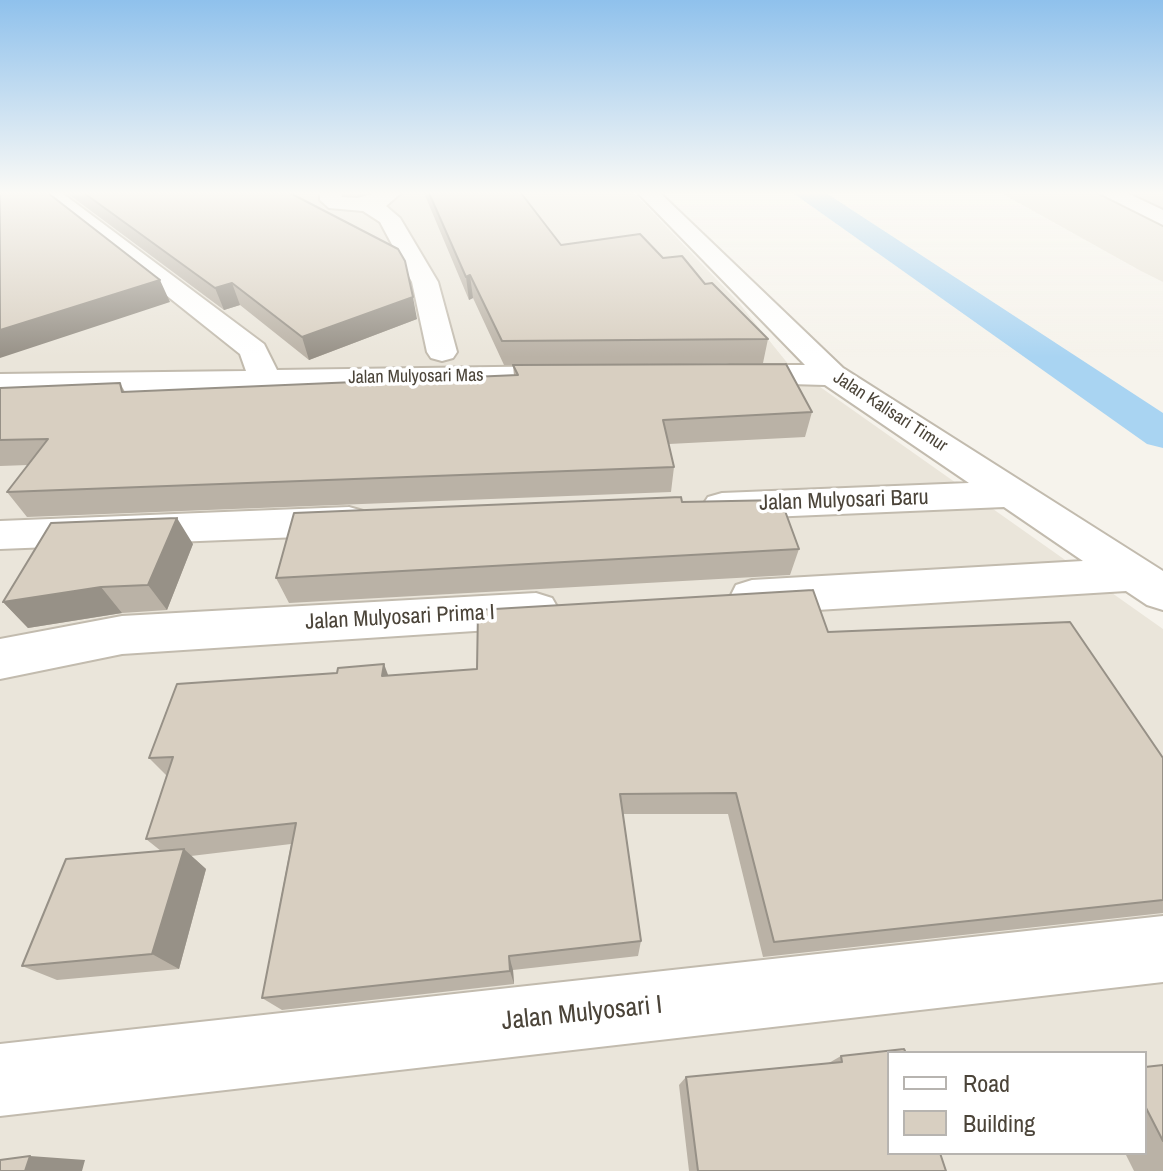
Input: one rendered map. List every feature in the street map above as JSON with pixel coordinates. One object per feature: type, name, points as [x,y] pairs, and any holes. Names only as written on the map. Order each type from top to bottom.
[{"type":"street","points":[[119,248],[253,350],[265,378]]},
{"type":"street","points":[[406,248],[425,282],[442,352]]},
{"type":"street","name":"Jalan Kalisari Timur","points":[[703,248],[832,375],[1150,583]]},
{"type":"street","points":[[693,375],[832,375]]},
{"type":"street","name":"Jalan Mulyosari Mas","points":[[0,384],[265,378],[597,376]]},
{"type":"street","name":"Jalan Mulyosari Baru","points":[[683,507],[1017,494]]},
{"type":"street","points":[[0,535],[381,520]]},
{"type":"street","points":[[709,599],[1150,583]]},
{"type":"street","name":"Jalan Mulyosari Prima I","points":[[0,659],[122,635],[582,607]]},
{"type":"street","name":"Jalan Mulyosari I","points":[[0,1080],[1163,949]]},
{"type":"shaded area","points":[[0,248],[686,248],[739,303],[789,365],[1163,629],[1163,1171],[0,1171]]},
{"type":"shaded area","points":[[1099,248],[1163,248],[1163,282]]},
{"type":"building","points":[[0,248],[118,248],[160,280],[0,330]]},
{"type":"building","points":[[159,248],[395,248],[405,261],[413,297],[302,337],[232,283],[215,288]]},
{"type":"building","points":[[453,248],[653,248],[663,258],[682,256],[705,284],[712,283],[768,339],[502,341],[470,275],[466,277]]},
{"type":"building","points":[[786,364],[812,412],[663,420],[674,467],[7,492],[48,439],[0,440],[0,388],[120,383],[122,392],[518,375],[513,365]]},
{"type":"building","points":[[681,497],[682,502],[781,500],[799,549],[276,578],[294,513]]},
{"type":"building","points":[[177,518],[148,585],[101,587],[3,602],[51,523]]},
{"type":"building","points":[[813,590],[828,632],[1070,622],[1163,758],[1163,900],[774,942],[736,793],[620,794],[641,941],[509,956],[510,971],[262,998],[296,823],[146,839],[173,757],[149,758],[177,684],[337,673],[338,668],[384,664],[382,676],[477,669],[478,610]]},
{"type":"building","points":[[184,849],[152,954],[22,966],[66,859]]},
{"type":"building","points":[[904,1049],[887,1051],[887,1155],[941,1155],[946,1171],[698,1171],[686,1077],[842,1062],[841,1056]]},
{"type":"building","points":[[1163,1065],[1163,1141],[1147,1110],[1147,1067]]},
{"type":"building","points":[[30,1156],[25,1171],[0,1171],[0,1160]]},
{"type":"waterway","points":[[888,248],[1163,434]]}]
